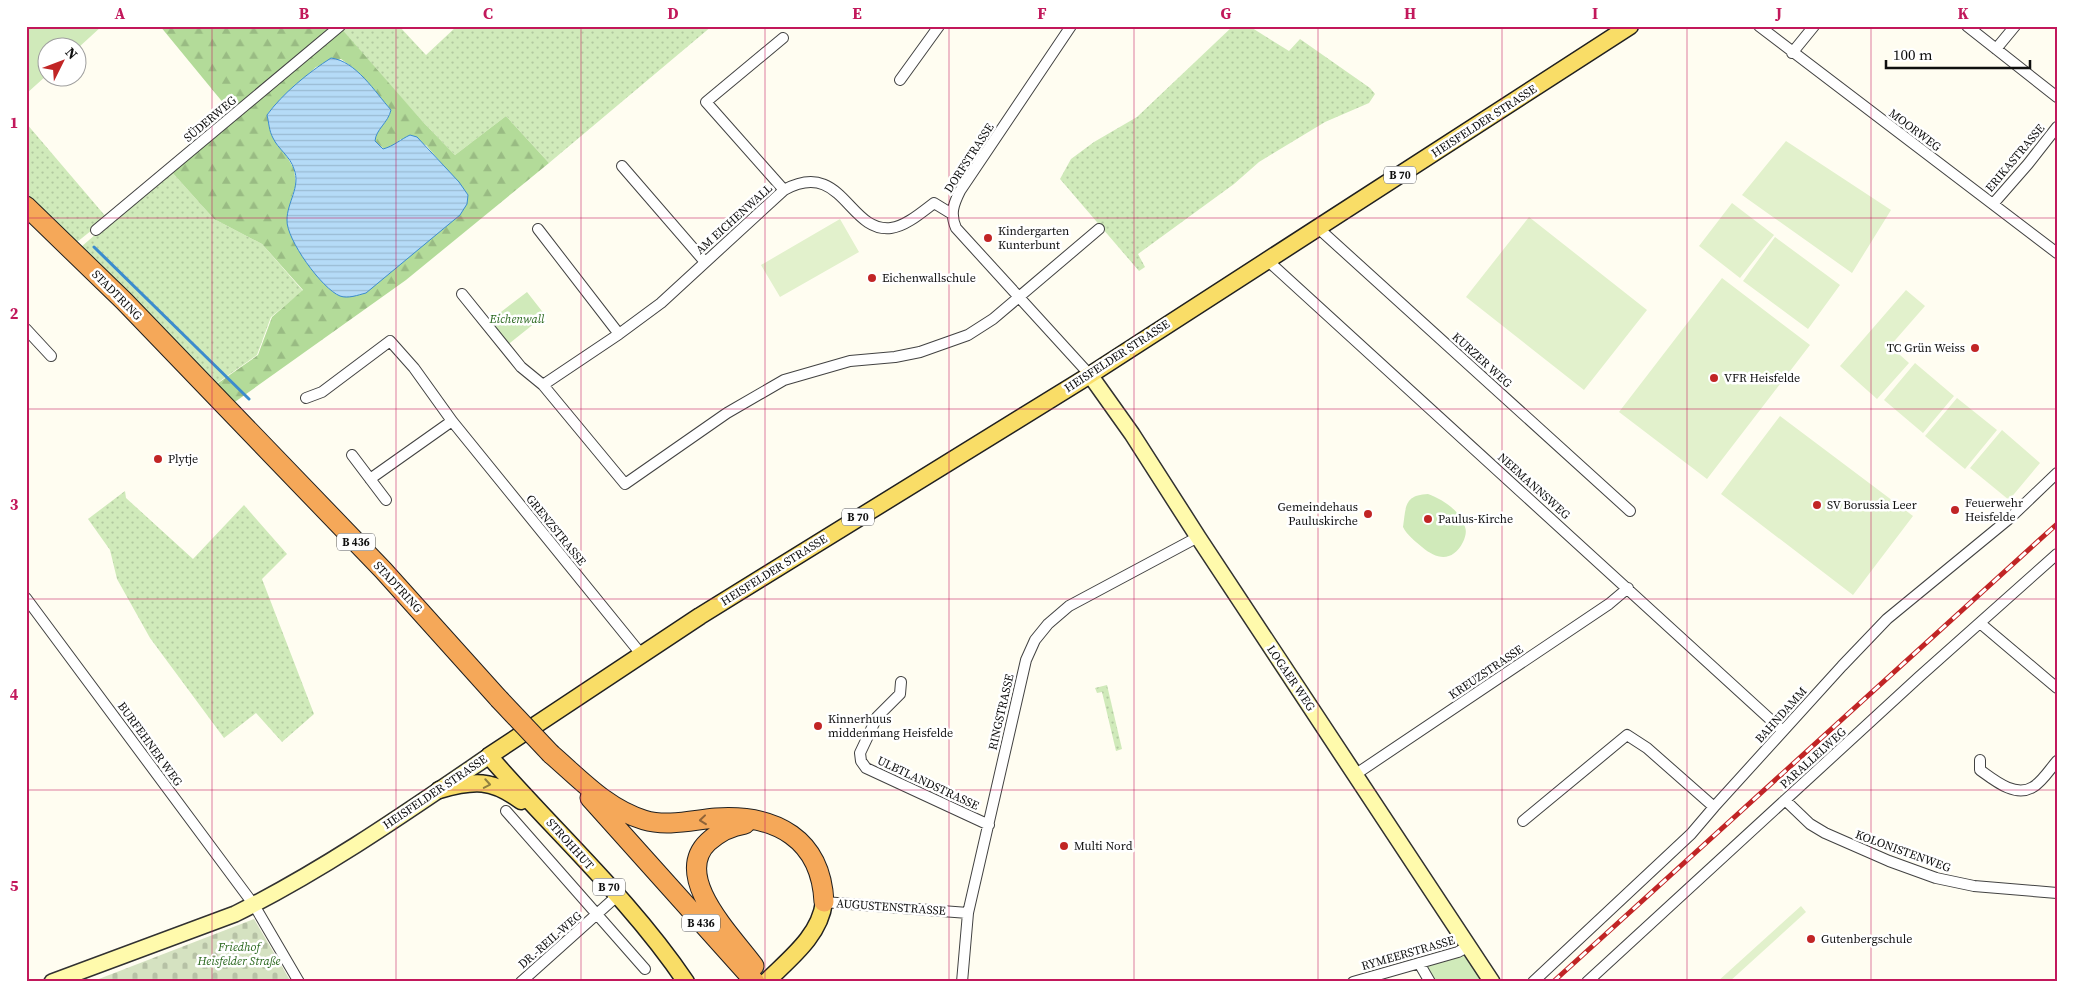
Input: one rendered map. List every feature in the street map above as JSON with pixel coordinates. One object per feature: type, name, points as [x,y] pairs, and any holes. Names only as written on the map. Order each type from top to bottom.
[{"type":"highway","name":"STADTRING","points":[[26,206],[124,301],[349,535],[734,950],[755,982]]},
{"type":"highway","points":[[551,754],[600,797],[624,813],[646,821],[674,823],[743,818],[769,823],[788,832],[801,842],[820,871],[824,902]]},
{"type":"highway","points":[[765,982],[734,950],[707,904],[699,886],[696,865],[703,846],[723,831],[735,826],[769,823]]},
{"type":"main road","name":"HEISFELDER STRASSE","points":[[488,756],[641,654],[1090,375],[1630,26]]},
{"type":"main road","name":"STROHHUT","points":[[488,756],[617,896],[662,949],[686,982]]},
{"type":"main road","points":[[440,790],[471,782],[495,785],[511,793],[555,827]]},
{"type":"main road","name":"AUGUSTENSTRASSE","points":[[765,982],[812,934],[820,922],[824,902]]},
{"type":"street","name":"SÜDERWEG","points":[[96,230],[340,26]]},
{"type":"street","points":[[900,80],[940,26]]},
{"type":"street","name":"DORFSTRASSE","points":[[952,214],[954,202],[960,191],[1071,26]]},
{"type":"street","name":"MOORWEG","points":[[1759,26],[2057,253]]},
{"type":"street","points":[[1792,53],[1814,26]]},
{"type":"street","points":[[1967,26],[2057,98]]},
{"type":"street","points":[[1996,49],[2015,26]]},
{"type":"street","points":[[783,38],[706,102],[784,190]]},
{"type":"street","name":"ERIKASTRASSE","points":[[1993,204],[2057,128]]},
{"type":"street","points":[[622,166],[705,262]]},
{"type":"street","name":"AM EICHENWALL","points":[[542,385],[619,334],[661,303],[784,190],[803,183],[814,182],[826,185],[835,190],[860,217],[877,227],[891,228],[900,226],[934,203],[952,214]]},
{"type":"street","points":[[952,214],[956,228],[1090,375]]},
{"type":"street","name":"KURZER WEG","points":[[1317,227],[1630,511]]},
{"type":"street","points":[[538,229],[619,334]]},
{"type":"street","points":[[462,294],[521,367],[542,385],[625,484],[728,413],[784,380],[850,361],[895,357],[949,343],[968,335],[993,320],[1099,229]]},
{"type":"street","name":"NEEMANNSWEG","points":[[1267,260],[1783,731]]},
{"type":"street","points":[[26,329],[51,356]]},
{"type":"street","name":"GRENZSTRASSE","points":[[306,398],[322,392],[390,341],[414,368],[452,421],[641,654]]},
{"type":"street","name":"LOGAER WEG","points":[[1090,375],[1132,434],[1492,982]]},
{"type":"street","points":[[370,479],[452,421]]},
{"type":"street","points":[[352,455],[386,500]]},
{"type":"street","name":"BAHNDAMM","points":[[1532,982],[1691,834],[1714,806],[1887,619],[2010,518],[2057,473]]},
{"type":"street","name":"RINGSTRASSE","points":[[962,982],[968,913],[1026,660],[1035,640],[1048,624],[1070,606],[1198,536]]},
{"type":"street","name":"PARALLELWEG","points":[[1587,982],[2057,554]]},
{"type":"street","name":"KREUZSTRASSE","points":[[1356,774],[1608,604],[1628,588]]},
{"type":"street","name":"BURFEHNER WEG","points":[[26,598],[254,905],[299,982]]},
{"type":"street","points":[[1980,623],[2057,688]]},
{"type":"street","name":"ULBTLANDSTRASSE","points":[[901,682],[900,694],[877,717],[860,753],[861,761],[866,768],[989,825]]},
{"type":"street","points":[[1523,821],[1628,735],[1714,806]]},
{"type":"street","name":"HEISFELDER STRASSE","points":[[52,982],[235,914],[254,905],[353,846],[440,790],[488,756]]},
{"type":"street","points":[[1980,760],[1980,770],[1992,780],[2022,791],[2034,787],[2057,761]]},
{"type":"street","name":"KOLONISTENWEG","points":[[1785,800],[1810,824],[1825,833],[1888,861],[1936,878],[1974,886],[2057,893]]},
{"type":"street","name":"STROHHUT","points":[[506,811],[645,969]]},
{"type":"street","name":"DR.-REIL-WEG","points":[[521,982],[617,896]]},
{"type":"street","name":"AUGUSTENSTRASSE","points":[[824,902],[968,913]]},
{"type":"street","name":"RYMEERSTRASSE","points":[[1353,982],[1458,952],[1469,946]]},
{"type":"street","points":[[1419,963],[1430,982]]},
{"type":"green space","points":[[26,26],[102,26],[88,39],[38,38],[38,83],[26,94]]},
{"type":"green space","points":[[160,26],[339,26],[424,123],[455,155],[506,116],[549,163],[406,280],[232,404],[214,386],[258,355],[272,317],[303,290],[262,244],[214,219],[170,170],[234,116]],"holes":[[[341,59],[352,67],[391,110],[375,141],[384,149],[393,146],[401,139],[426,145],[468,195],[292,196],[296,185],[294,169],[283,150],[273,138],[267,115],[273,107],[316,67]]]},
{"type":"green space","points":[[340,26],[399,26],[426,55],[457,26],[712,26],[549,163],[506,116],[455,155],[339,28]]},
{"type":"green space","points":[[1233,26],[1249,26],[1289,51],[1300,39],[1370,88],[1375,94],[1369,103],[1325,122],[1259,162],[1234,184],[1138,254],[1145,267],[1139,271],[1060,179],[1071,159],[1094,142],[1137,117]]},
{"type":"green space","points":[[26,123],[107,218],[77,242],[26,195]]},
{"type":"green space","points":[[1786,141],[1891,210],[1852,273],[1742,195]]},
{"type":"green space","points":[[170,170],[214,219],[262,244],[303,291],[271,317],[257,355],[213,386],[81,247]]},
{"type":"green space","points":[[1732,203],[1774,235],[1740,278],[1699,246]]},
{"type":"green space","points":[[1529,217],[1647,310],[1584,390],[1466,297]]},
{"type":"green space","points":[[840,219],[859,252],[780,297],[761,265]]},
{"type":"green space","points":[[1775,237],[1840,285],[1808,329],[1743,281]]},
{"type":"green space","name":"VFR Heisfelde","points":[[1722,278],[1810,345],[1707,479],[1619,412]]},
{"type":"green space","points":[[1906,290],[1925,306],[1890,346],[1909,363],[1877,399],[1840,366]]},
{"type":"green space","name":"Eichenwall","points":[[527,292],[545,315],[506,346],[488,322]]},
{"type":"green space","points":[[1915,363],[1954,396],[1923,433],[1884,400]]},
{"type":"green space","points":[[1957,398],[1997,430],[1965,469],[1925,436]]},
{"type":"green space","name":"SV Borussia Leer","points":[[1780,416],[1913,516],[1853,595],[1721,494]]},
{"type":"green space","points":[[2002,430],[2040,463],[2009,500],[1970,468]]},
{"type":"green space","points":[[125,491],[126,498],[193,559],[244,505],[287,554],[262,579],[314,714],[282,742],[256,713],[224,738],[150,638],[117,579],[110,550],[88,519]]},
{"type":"green space","points":[[1428,494],[1450,506],[1463,521],[1465,537],[1459,548],[1450,556],[1433,555],[1411,538],[1403,527],[1406,508],[1410,500],[1420,495]]},
{"type":"green space","points":[[1107,685],[1122,749],[1116,751],[1102,692],[1097,693],[1095,688]]},
{"type":"green space","points":[[1801,906],[1806,912],[1729,982],[1717,982]]},
{"type":"green space","name":"Friedhof Heisfelder Straße","points":[[254,919],[291,982],[91,982]]},
{"type":"green space","points":[[1473,953],[1489,982],[1433,982],[1424,967]]},
{"type":"water","points":[[331,58],[340,60],[357,71],[391,110],[375,141],[383,149],[410,135],[417,137],[459,182],[468,195],[467,204],[460,215],[366,293],[350,297],[340,296],[324,284],[306,262],[292,239],[287,220],[296,176],[290,160],[275,142],[267,115],[296,84]]},
{"type":"waterway","points":[[94,247],[249,399]]},
{"type":"railway","points":[[1553,982],[2057,524]]},
{"type":"place","name":"Kindergarten Kunterbunt","points":[[988,238]]},
{"type":"place","name":"Eichenwallschule","points":[[872,278]]},
{"type":"place","name":"TC Grün Weiss","points":[[1975,348]]},
{"type":"place","name":"VFR Heisfelde","points":[[1714,378]]},
{"type":"place","name":"Plytje","points":[[158,459]]},
{"type":"place","name":"SV Borussia Leer","points":[[1817,505]]},
{"type":"place","name":"Feuerwehr Heisfelde","points":[[1955,510]]},
{"type":"place","name":"Gemeindehaus Pauluskirche","points":[[1368,514]]},
{"type":"place","name":"Paulus-Kirche","points":[[1428,519]]},
{"type":"place","name":"Kinnerhuus middenmang Heisfelde","points":[[818,726]]},
{"type":"place","name":"Multi Nord","points":[[1064,846]]},
{"type":"place","name":"Gutenbergschule","points":[[1811,939]]}]
